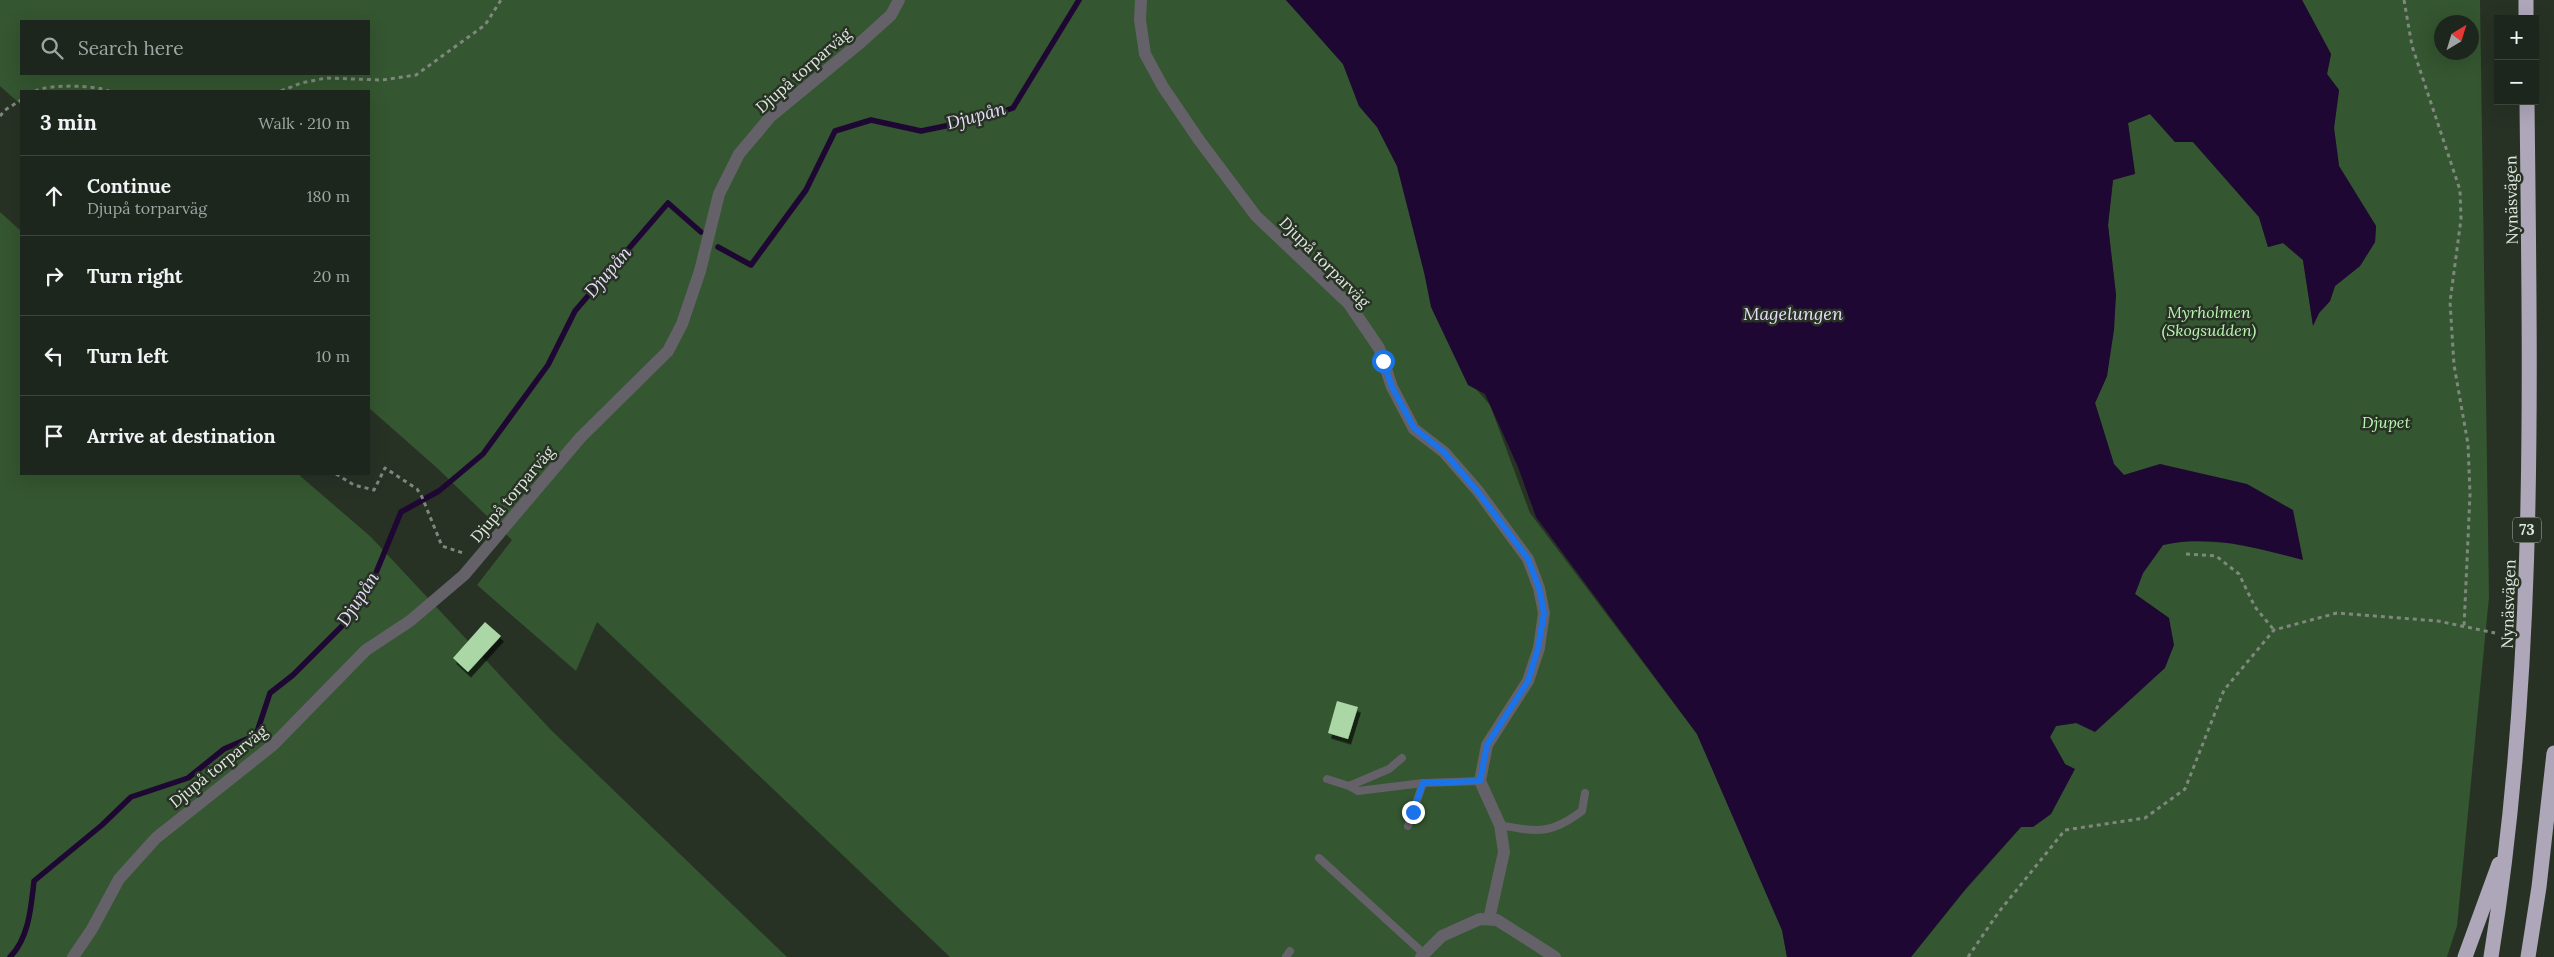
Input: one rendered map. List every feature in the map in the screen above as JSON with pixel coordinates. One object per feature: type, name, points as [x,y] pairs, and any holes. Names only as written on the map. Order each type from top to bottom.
[{"type":"highway","points":[[2526,0],[2526,15]]},
{"type":"highway","name":"Nynäsvägen","points":[[2491,957],[2503,885],[2525,637],[2530,414],[2527,105]]},
{"type":"highway","points":[[2528,957],[2539,887],[2554,753]]},
{"type":"highway","points":[[2465,957],[2506,846]]},
{"type":"street","name":"Djupå torparväg","points":[[73,957],[92,929],[119,880],[156,838],[273,744],[366,650],[410,621],[464,575],[580,438],[668,352],[682,324],[700,271],[719,194],[739,154],[771,116],[891,15],[899,0]]},
{"type":"street","name":"Djupå torparväg","points":[[1141,0],[1140,20],[1146,54],[1163,87],[1199,140],[1256,216],[1348,304],[1379,348],[1392,387],[1414,428],[1444,452],[1478,492],[1528,559],[1539,588],[1544,613],[1538,648],[1528,681],[1487,745],[1480,781]]},
{"type":"street","points":[[1480,781],[1500,825],[1504,852],[1489,920]]},
{"type":"street","points":[[1422,955],[1442,936],[1480,919],[1497,920],[1555,957]]},
{"type":"lane","points":[[1349,786],[1389,769],[1402,758]]},
{"type":"lane","points":[[1327,779],[1349,786],[1358,792],[1423,783],[1480,781]]},
{"type":"lane","points":[[1408,826],[1423,783]]},
{"type":"lane","points":[[1500,825],[1534,832],[1564,825],[1582,811],[1585,792]]},
{"type":"lane","points":[[1319,858],[1422,955]]},
{"type":"path","points":[[284,90],[301,83],[326,78],[382,80],[416,75],[485,25],[501,0]]},
{"type":"path","points":[[2404,0],[2412,46],[2460,190],[2460,219],[2450,302],[2454,366],[2468,444],[2470,494],[2464,626]]},
{"type":"path","points":[[42,90],[64,87],[98,87],[106,90]]},
{"type":"path","points":[[0,116],[5,110],[20,101]]},
{"type":"path","points":[[338,475],[354,485],[374,490],[385,468],[417,489],[442,546],[478,558]]},
{"type":"path","points":[[2186,554],[2216,556],[2239,574],[2255,607],[2274,630]]},
{"type":"path","points":[[1968,957],[1998,913],[2065,830],[2145,818],[2185,789],[2224,690],[2274,630],[2337,613],[2438,621],[2495,633]]},
{"type":"green space","points":[[0,0],[1286,0],[1343,64],[1359,106],[1377,127],[1397,166],[1424,272],[1463,374],[1490,405],[1530,513],[1697,734],[1782,930],[1787,957],[950,957],[597,622],[576,671],[477,585],[512,540],[436,467],[370,409],[370,90],[20,90],[20,104],[0,86]]},
{"type":"green space","points":[[2302,0],[2480,0],[2489,597],[2457,926],[2447,957],[1911,957],[1962,894],[2021,827],[2033,827],[2065,764],[2050,737],[2056,726],[2076,723],[2169,618],[2135,594],[2143,573],[2163,545],[2182,541],[2235,543],[2303,559],[2161,464],[2124,475],[2114,465],[2095,403],[2107,376],[2116,295],[2108,225],[2113,180],[2135,173],[2128,123],[2150,114],[2175,142],[2193,142],[2259,217],[2268,247],[2283,243],[2303,260],[2313,325],[2319,313],[2330,301],[2335,286],[2360,266],[2375,242],[2376,226],[2339,166],[2334,128],[2339,90],[2327,74],[2331,54]]},
{"type":"green space","points":[[0,212],[20,230],[20,475],[299,475],[371,537],[551,730],[787,957],[0,957]]},
{"type":"water","name":"Magelungen","points":[[1286,0],[2302,0],[2331,54],[2327,74],[2339,90],[2334,128],[2339,166],[2376,226],[2375,242],[2360,266],[2335,286],[2330,301],[2319,313],[2313,326],[2303,260],[2283,243],[2268,247],[2259,217],[2193,142],[2175,142],[2150,114],[2128,123],[2135,174],[2113,180],[2108,225],[2116,295],[2114,330],[2107,376],[2095,403],[2114,464],[2124,475],[2160,464],[2247,484],[2293,510],[2303,560],[2251,547],[2216,542],[2181,542],[2163,545],[2143,573],[2135,594],[2169,618],[2174,645],[2165,668],[2095,732],[2076,723],[2056,726],[2050,737],[2065,764],[2075,769],[2051,814],[2033,827],[2021,827],[1967,887],[1911,957],[1787,957],[1782,930],[1697,734],[1536,517],[1518,467],[1485,394],[1468,385],[1431,307],[1397,166],[1377,127],[1359,106],[1343,64]]},
{"type":"building","points":[[485,622],[501,636],[468,672],[453,658]]},
{"type":"building","points":[[1337,701],[1358,707],[1348,739],[1328,733]]},
{"type":"waterway","name":"Djupån","points":[[718,247],[751,265],[806,190],[835,131],[871,120],[921,131],[984,118],[1013,108],[1079,0]]},
{"type":"waterway","name":"Djupån","points":[[10,957],[21,941],[28,922],[34,881],[102,825],[131,797],[188,778],[224,749],[256,735],[270,693],[293,675],[341,627],[373,580],[401,512],[439,491],[483,454],[548,365],[575,311],[668,203],[701,232]]},
{"type":"route","points":[[1383,361],[1392,387],[1414,428],[1444,452],[1511,534],[1528,559],[1539,588],[1544,613],[1538,648],[1528,681],[1487,745],[1480,781],[1423,783],[1413,812]]},
{"type":"park label","name":"Myrholmen (Skogsudden)","points":[[2209,321]]},
{"type":"park label","name":"Djupet","points":[[2386,422]]}]
